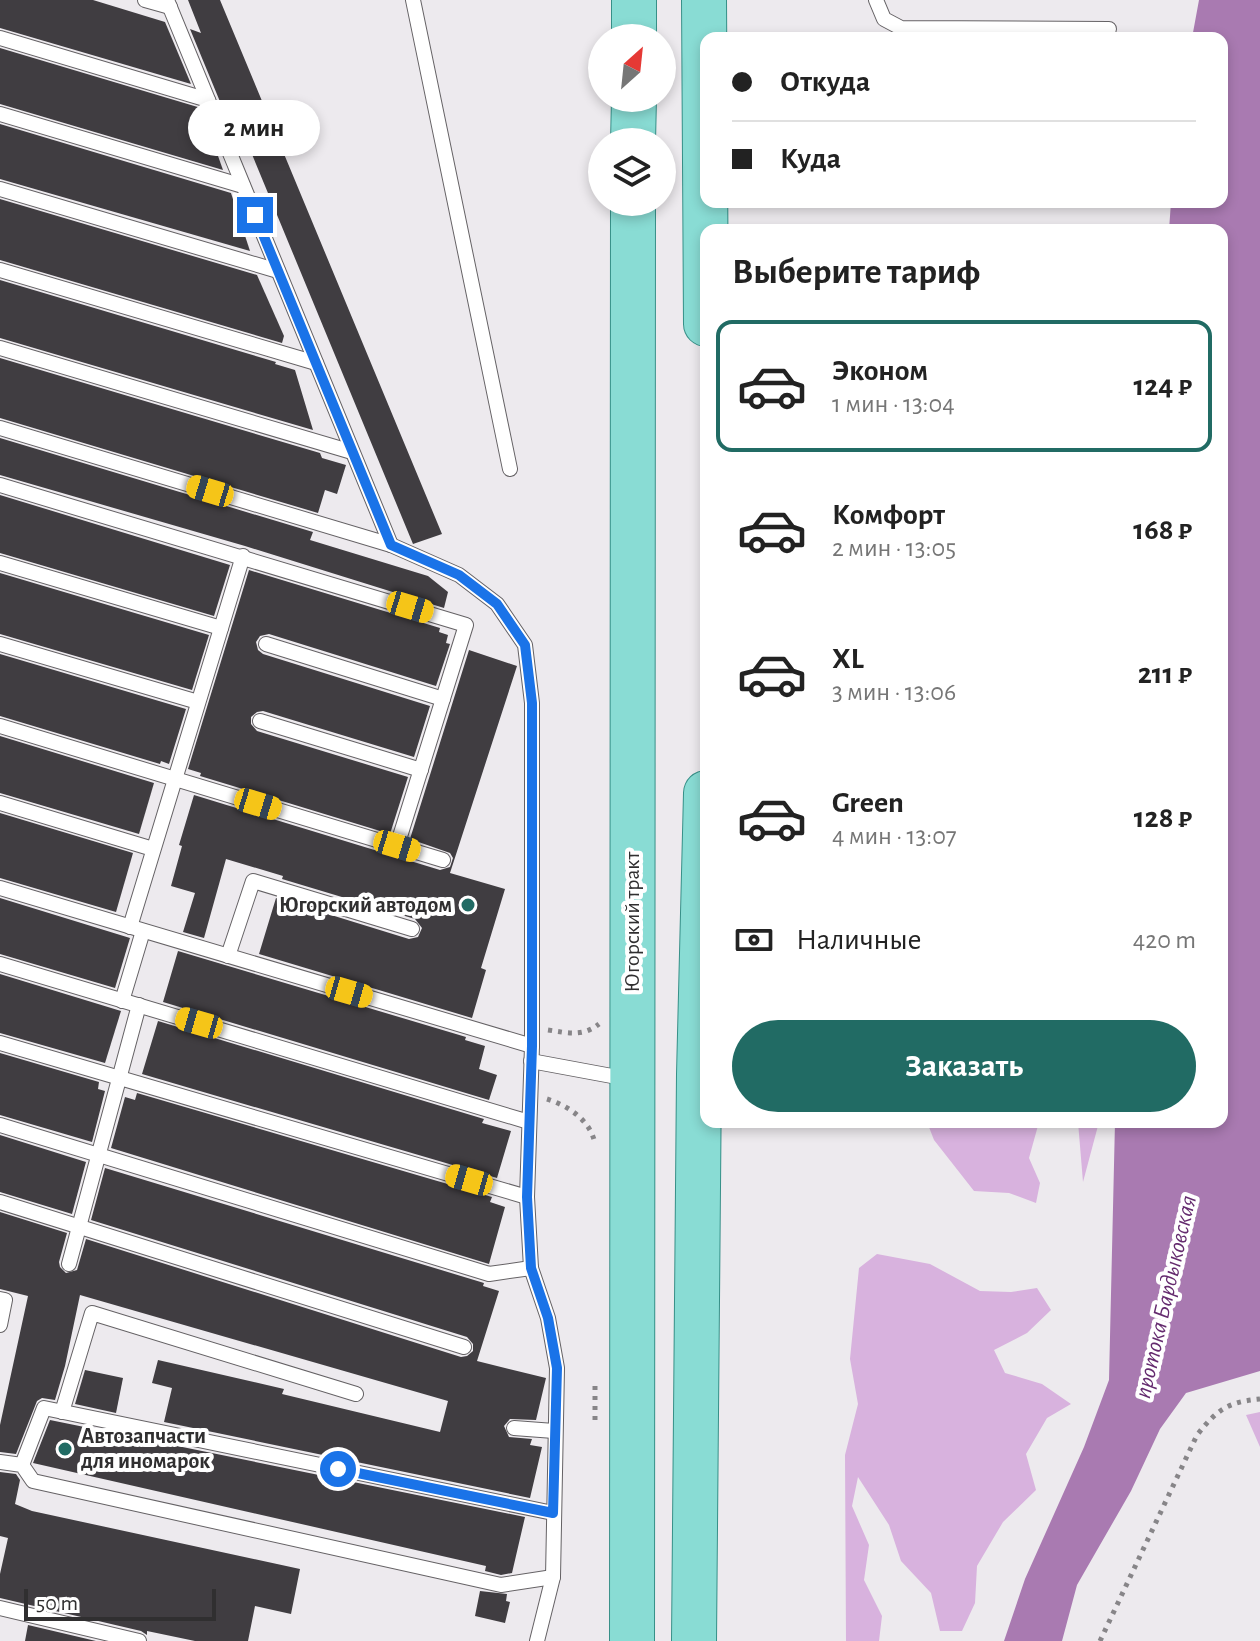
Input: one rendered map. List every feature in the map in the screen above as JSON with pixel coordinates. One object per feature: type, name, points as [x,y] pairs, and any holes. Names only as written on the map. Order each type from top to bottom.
[{"type":"main road","points":[[634,0],[634,24]]},
{"type":"main road","points":[[704,0],[704,32]]},
{"type":"main road","name":"Югорский тракт","points":[[632,1641],[633,216]]},
{"type":"main road","points":[[694,1641],[700,1034]]},
{"type":"lane","points":[[145,0],[168,4],[391,545]]},
{"type":"lane","points":[[413,0],[510,469]]},
{"type":"lane","points":[[876,0],[884,19],[901,28],[1109,29]]},
{"type":"lane","points":[[0,38],[208,100]]},
{"type":"lane","points":[[0,114],[243,186]]},
{"type":"lane","points":[[0,189],[278,271]]},
{"type":"lane","points":[[0,270],[316,363]]},
{"type":"lane","points":[[0,348],[352,452]]},
{"type":"lane","points":[[0,428],[391,545],[459,575],[497,604],[525,645],[532,703],[532,1054],[527,1197],[531,1268],[548,1318],[557,1368],[553,1577],[537,1641]]},
{"type":"lane","points":[[0,485],[466,625],[397,846]]},
{"type":"lane","points":[[122,1001],[153,849],[243,556]]},
{"type":"lane","points":[[0,563],[221,628]]},
{"type":"lane","points":[[0,644],[198,702]]},
{"type":"lane","points":[[266,644],[443,699]]},
{"type":"lane","points":[[260,721],[421,770]]},
{"type":"lane","points":[[0,726],[443,860]]},
{"type":"lane","points":[[0,803],[153,849]]},
{"type":"lane","points":[[228,956],[253,881],[412,929]]},
{"type":"lane","points":[[0,888],[228,956],[532,1054],[633,1079]]},
{"type":"lane","points":[[0,964],[529,1122]]},
{"type":"lane","points":[[69,1264],[139,1005]]},
{"type":"lane","points":[[0,1043],[527,1197]]},
{"type":"lane","points":[[0,1125],[489,1274],[531,1268]]},
{"type":"lane","points":[[0,1202],[464,1347]]},
{"type":"lane","points":[[0,1299],[5,1300],[0,1325]]},
{"type":"lane","points":[[62,1412],[92,1313],[356,1394]]},
{"type":"lane","points":[[22,1465],[44,1408],[553,1513]]},
{"type":"lane","points":[[514,1428],[554,1431]]},
{"type":"lane","points":[[0,1462],[22,1465],[33,1481],[501,1585],[553,1577]]},
{"type":"lane","points":[[0,1608],[139,1641]]},
{"type":"path","points":[[531,1093],[574,1112],[588,1126],[595,1140],[596,1153]]},
{"type":"path","points":[[595,1385],[596,1431]]},
{"type":"path","points":[[1100,1641],[1197,1435],[1216,1411],[1245,1400],[1260,1399]]},
{"type":"shaded area","points":[[929,1128],[1037,1128],[1029,1158],[1040,1183],[1036,1203],[1009,1193],[974,1191],[934,1140]]},
{"type":"shaded area","points":[[1078,1128],[1097,1128],[1083,1182]]},
{"type":"shaded area","points":[[877,1254],[930,1264],[980,1291],[1011,1292],[1037,1288],[1051,1310],[1027,1333],[994,1350],[1005,1373],[1042,1384],[1071,1404],[1047,1418],[1026,1454],[1036,1490],[1003,1522],[977,1566],[975,1603],[962,1631],[940,1631],[931,1593],[901,1561],[889,1525],[858,1477],[852,1506],[869,1545],[864,1580],[882,1616],[879,1641],[846,1641],[845,1455],[858,1404],[850,1359],[859,1268]]},
{"type":"shaded area","points":[[1260,1412],[1260,1447],[1246,1415]]},
{"type":"water","name":"протока Бардыковская","points":[[1199,0],[1260,0],[1260,1371],[1186,1393],[1160,1429],[1131,1491],[1077,1585],[1062,1641],[1004,1641],[1025,1579],[1084,1447],[1109,1380],[1115,1128],[1228,1128],[1228,224],[1169,224],[1171,208],[1228,208],[1228,32],[1193,32]]},
{"type":"building","points":[[0,0],[93,0],[165,22],[191,84],[0,28]]},
{"type":"building","points":[[188,0],[220,0],[442,534],[413,544],[237,118],[228,121],[190,29],[201,33]]},
{"type":"building","points":[[0,48],[201,108],[223,170],[0,104]]},
{"type":"building","points":[[0,124],[231,193],[250,251],[0,179]]},
{"type":"building","points":[[0,199],[257,275],[284,336],[282,343],[0,260]]},
{"type":"building","points":[[0,280],[295,370],[313,430],[0,338]]},
{"type":"building","points":[[0,358],[320,453],[322,458],[346,465],[337,494],[325,490],[318,513],[0,418]]},
{"type":"building","points":[[0,438],[313,532],[310,540],[428,576],[448,592],[444,608],[0,475]]},
{"type":"building","points":[[0,495],[230,565],[214,616],[0,553]]},
{"type":"building","points":[[249,570],[440,628],[439,632],[448,635],[446,643],[450,644],[436,686],[269,634],[260,636],[256,642],[263,654],[430,706],[414,757],[263,711],[251,717],[251,724],[257,731],[408,777],[390,834],[200,776],[201,773],[188,769]]},
{"type":"building","points":[[0,573],[209,635],[192,690],[0,634]]},
{"type":"building","points":[[469,650],[517,666],[450,873],[505,889],[481,968],[486,970],[472,1018],[259,954],[276,898],[409,939],[418,937],[422,928],[415,919],[226,859],[204,938],[183,932],[195,893],[171,886],[194,795],[440,870],[450,867],[453,858],[450,853],[410,839]]},
{"type":"building","points":[[0,654],[186,709],[169,764],[161,761],[160,764],[0,716]]},
{"type":"building","points":[[0,736],[154,783],[139,834],[0,793]]},
{"type":"building","points":[[0,813],[133,853],[116,912],[0,878]]},
{"type":"building","points":[[0,898],[130,938],[115,988],[0,954]]},
{"type":"building","points":[[178,951],[466,1037],[465,1040],[485,1046],[479,1069],[497,1075],[489,1100],[163,1002]]},
{"type":"building","points":[[0,974],[121,1011],[105,1063],[0,1033]]},
{"type":"building","points":[[158,1021],[484,1119],[482,1123],[511,1131],[497,1178],[142,1074]]},
{"type":"building","points":[[0,1053],[99,1082],[98,1089],[105,1091],[92,1142],[0,1115]]},
{"type":"building","points":[[137,1093],[492,1197],[490,1202],[505,1207],[489,1264],[111,1148],[125,1097],[135,1100]]},
{"type":"building","points":[[0,1135],[86,1162],[72,1214],[0,1192]]},
{"type":"building","points":[[105,1168],[484,1283],[483,1286],[499,1291],[477,1361],[546,1378],[536,1420],[510,1419],[504,1426],[509,1437],[532,1439],[530,1445],[542,1447],[530,1498],[164,1422],[172,1388],[152,1383],[158,1360],[284,1389],[282,1394],[440,1432],[448,1401],[80,1295],[55,1400],[42,1398],[37,1401],[16,1454],[0,1452],[0,1425],[28,1296],[0,1289],[0,1212],[67,1233],[59,1262],[66,1273],[77,1270],[86,1239],[461,1357],[473,1351],[473,1344],[467,1337],[91,1220]]},
{"type":"building","points":[[85,1370],[123,1378],[116,1413],[75,1404]]},
{"type":"building","points":[[50,1420],[525,1517],[512,1573],[501,1575],[485,1571],[486,1566],[33,1463]]},
{"type":"building","points":[[0,1472],[16,1474],[20,1480],[15,1504],[32,1511],[300,1569],[291,1614],[255,1606],[248,1641],[195,1641],[147,1631],[147,1635],[141,1631],[0,1598],[0,1574],[8,1538],[0,1536]]},
{"type":"building","points":[[480,1591],[507,1594],[506,1601],[510,1602],[505,1623],[475,1616]]},
{"type":"building","points":[[28,1625],[96,1641],[25,1641]]},
{"type":"place","name":"Югорский автодом","points":[[468,905]]},
{"type":"place","name":"Автозапчасти для иномарок","points":[[65,1449]]},
{"type":"route","points":[[255,215],[391,545],[459,575],[497,604],[525,645],[532,703],[532,1046],[527,1197],[531,1268],[548,1318],[557,1368],[553,1513],[338,1469]]}]
